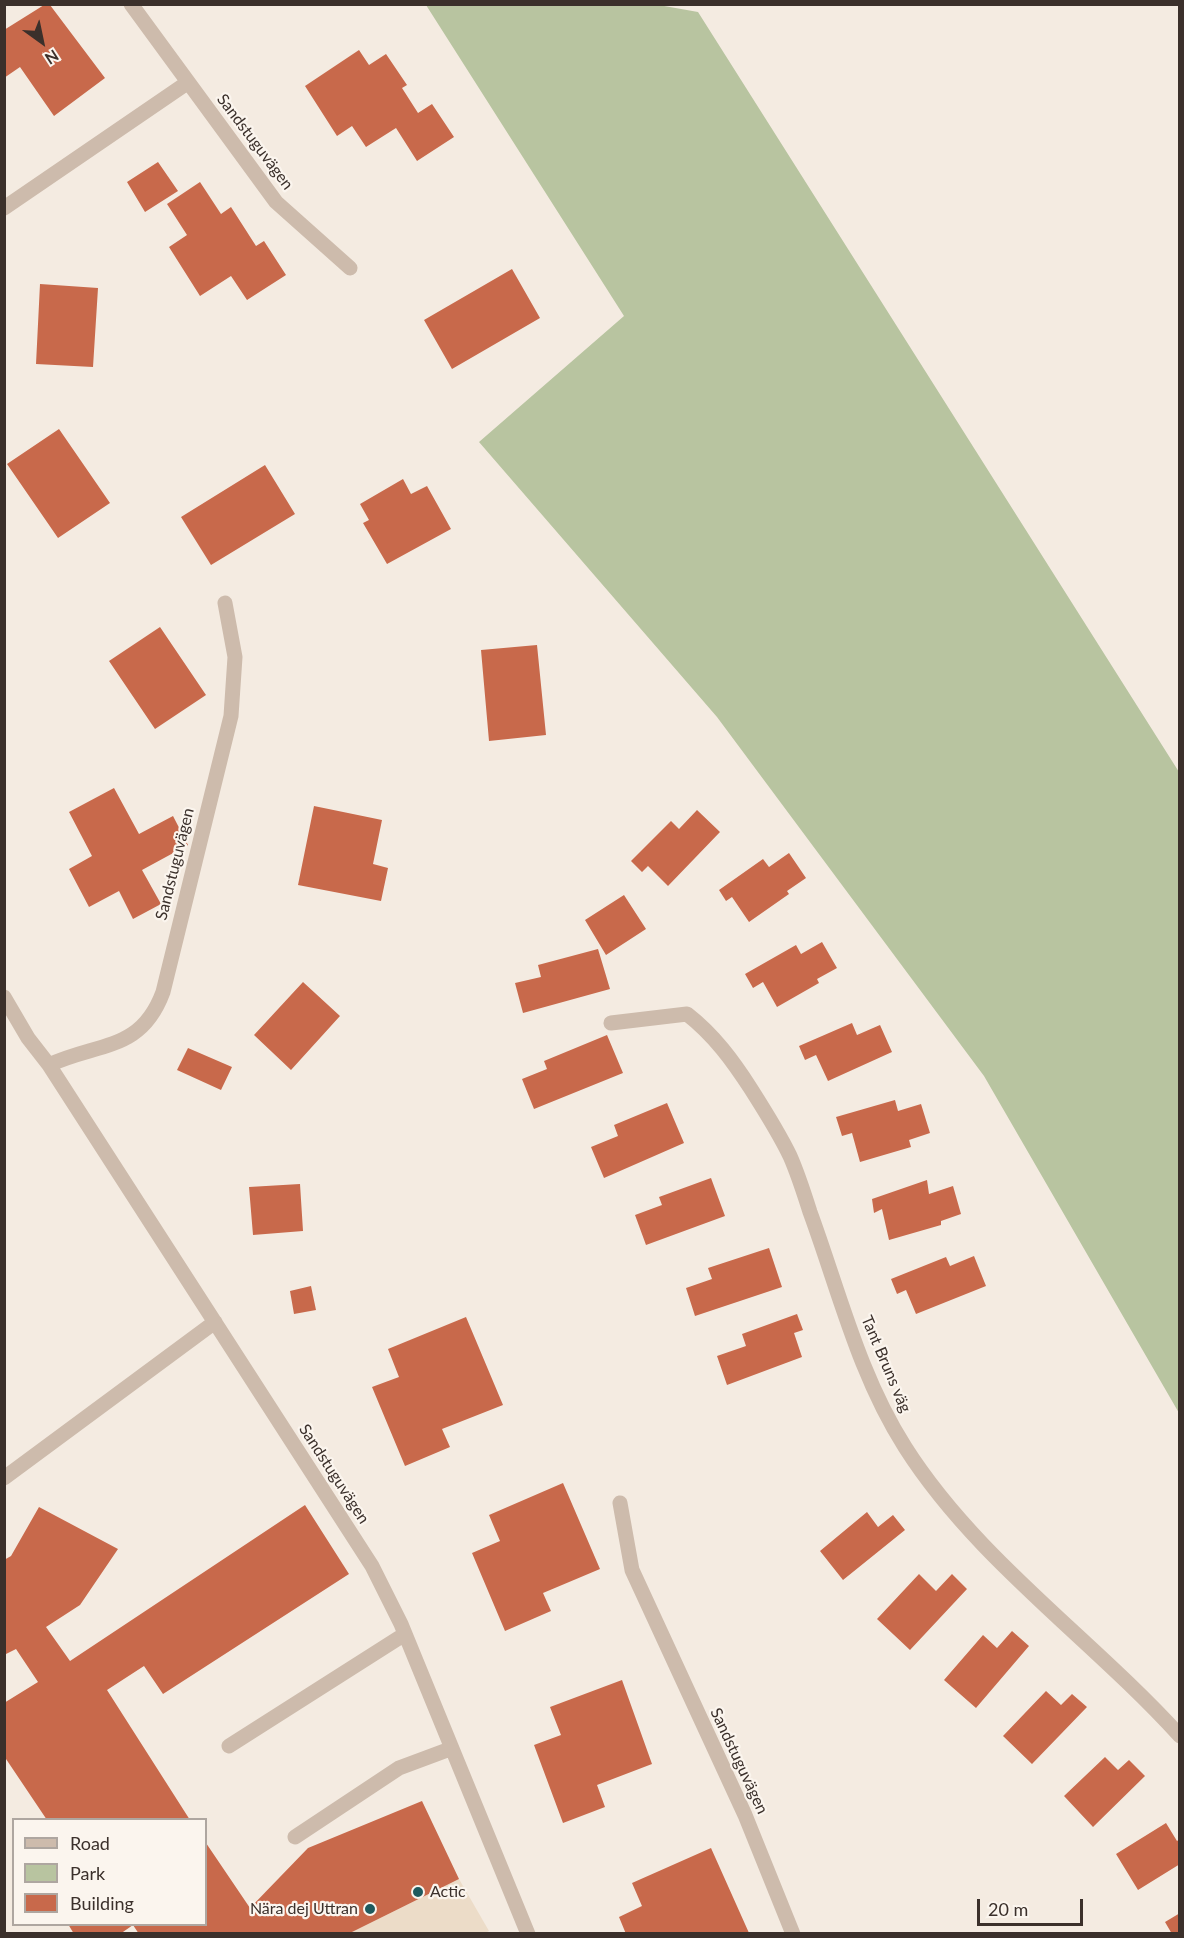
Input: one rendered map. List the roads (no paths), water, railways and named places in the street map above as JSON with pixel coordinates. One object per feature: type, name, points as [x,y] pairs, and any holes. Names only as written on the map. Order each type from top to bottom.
[{"type":"street","name":"Sandstuguvägen","points":[[131,4],[276,202],[350,268]]},
{"type":"street","points":[[4,208],[188,83]]},
{"type":"street","name":"Sandstuguvägen","points":[[49,1065],[65,1058],[115,1044],[142,1029],[155,1013],[163,992],[231,716],[234,657],[225,603]]},
{"type":"street","name":"Sandstuguvägen","points":[[4,997],[28,1038],[49,1065],[372,1566],[405,1634],[450,1749],[528,1934]]},
{"type":"street","name":"Tant Bruns väg","points":[[611,1023],[687,1014],[709,1031],[742,1075],[791,1158],[860,1358],[882,1408],[905,1448],[939,1494],[981,1543],[1136,1688],[1179,1736]]},
{"type":"street","points":[[4,1478],[215,1322]]},
{"type":"street","name":"Sandstuguvägen","points":[[620,1503],[632,1570],[745,1815],[793,1934]]},
{"type":"street","points":[[229,1746],[405,1634]]},
{"type":"street","points":[[295,1837],[399,1768],[450,1749]]},
{"type":"place","name":"Actic","points":[[418,1892]]},
{"type":"place","name":"Nära dej Uttran","points":[[370,1909]]}]
